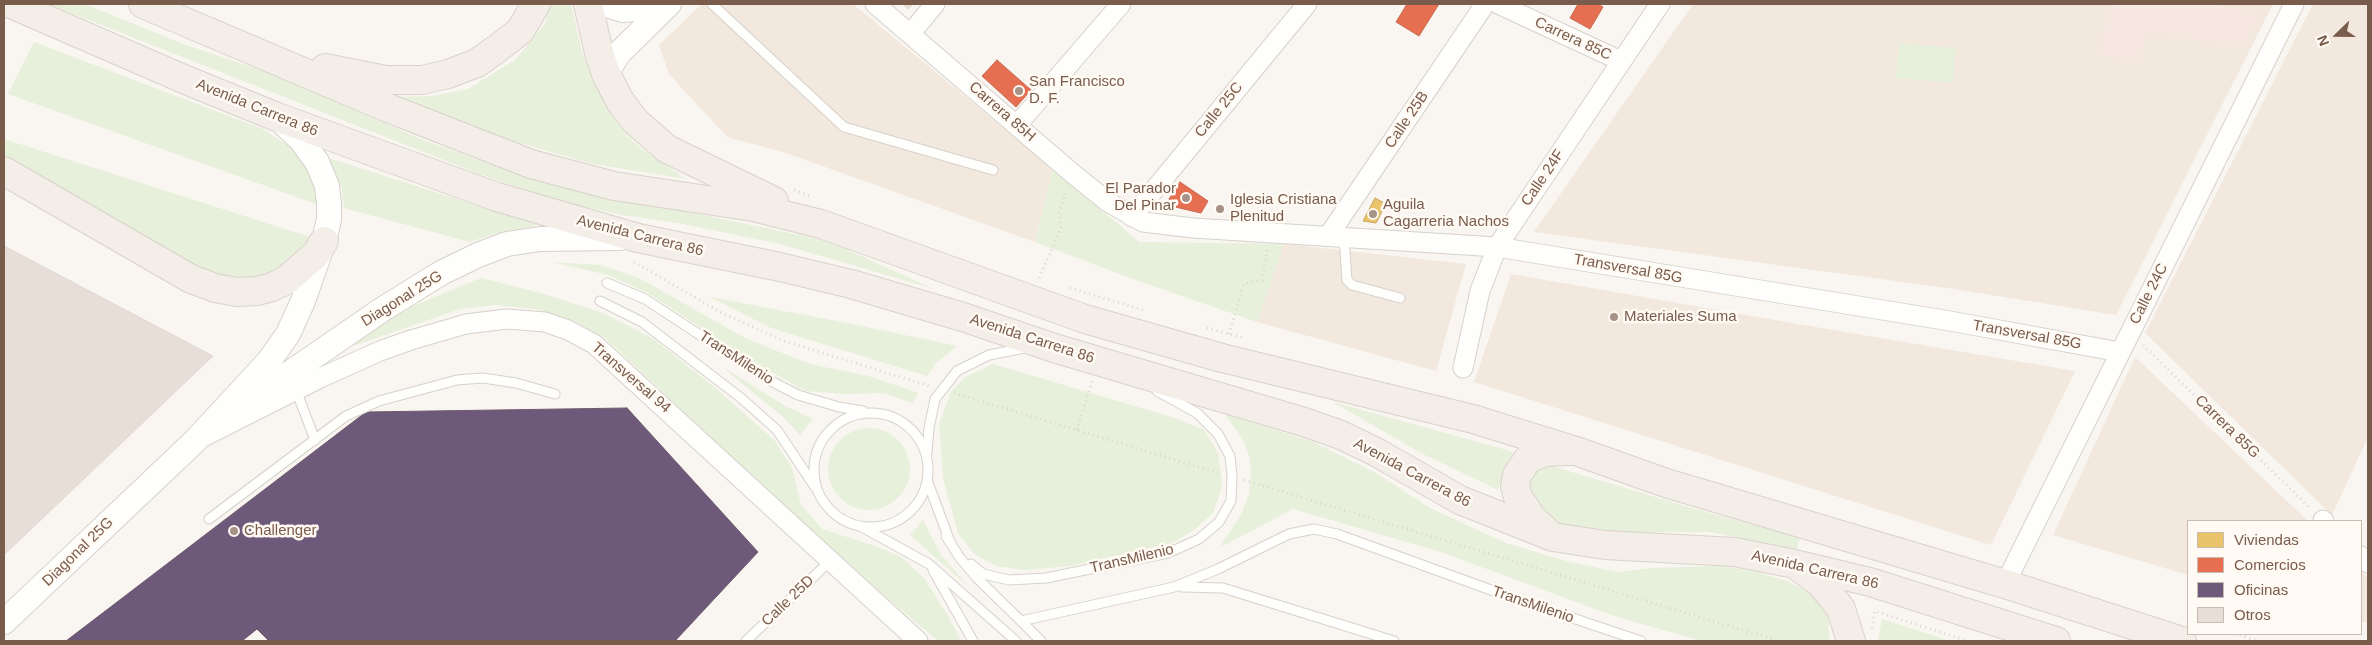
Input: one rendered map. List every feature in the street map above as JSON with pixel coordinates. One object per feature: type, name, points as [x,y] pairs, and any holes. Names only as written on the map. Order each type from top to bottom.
[{"type":"main road","name":"Avenida Carrera 86","points":[[11,4],[186,80],[277,117],[636,249],[780,267],[851,284],[963,317],[1054,348],[1249,404],[1342,435],[1376,452],[1460,500],[1553,537],[1605,545],[1726,551],[1795,564],[1870,582],[2056,641]]},
{"type":"main road","points":[[143,4],[489,149],[531,164],[614,186],[753,207],[820,211]]},
{"type":"main road","points":[[265,56],[386,80],[422,80],[448,74],[477,63],[520,31],[536,4]]},
{"type":"main road","points":[[588,4],[599,53],[606,74],[620,102],[635,121],[667,149],[1085,319],[1222,358],[1473,419],[1576,450],[1666,483],[2005,584],[2182,641]]},
{"type":"main road","points":[[4,171],[192,279],[215,288],[237,292],[257,291],[272,287],[285,281],[297,271],[316,254],[324,241]]},
{"type":"main road","points":[[1553,537],[1522,505],[1515,486],[1516,475],[1528,460],[1544,452],[1576,450]]},
{"type":"main road","points":[[1795,564],[1820,583],[1861,637]]},
{"type":"street","points":[[602,4],[623,10],[636,9],[652,4]]},
{"type":"street","points":[[606,74],[619,53],[669,4]]},
{"type":"street","name":"Carrera 85H","points":[[875,4],[1108,202],[1132,217]]},
{"type":"street","points":[[910,34],[935,4]]},
{"type":"street","points":[[1017,126],[1121,4]]},
{"type":"street","name":"Calle 25C","points":[[1132,217],[1307,4]]},
{"type":"street","name":"Calle 25B","points":[[1337,236],[1485,4]]},
{"type":"street","name":"Carrera 85C","points":[[1498,4],[1620,61]]},
{"type":"street","name":"Calle 24F","points":[[1463,368],[1480,291],[1497,247],[1660,4]]},
{"type":"street","name":"Calle 24C","points":[[2005,584],[2294,4]]},
{"type":"street","name":"Diagonal 25G","points":[[4,622],[195,441],[279,348],[297,317],[324,241],[329,219],[327,186],[317,162],[301,140],[277,117]]},
{"type":"street","name":"Transversal 85G","points":[[1132,217],[1155,224],[1497,247],[2120,352]]},
{"type":"street","name":"Diagonal 25G","points":[[195,441],[292,370],[383,310],[441,273],[478,255],[507,244],[540,239],[636,249]]},
{"type":"street","name":"Transversal 94","points":[[195,441],[296,390],[380,351],[466,324],[507,319],[553,325],[594,344],[918,641]]},
{"type":"lane","points":[[712,4],[844,127],[993,170]]},
{"type":"lane","points":[[1337,236],[1347,280],[1352,285],[1400,298]]},
{"type":"lane","name":"TransMilenio","points":[[608,283],[645,299],[767,379],[798,395],[839,407],[873,413]]},
{"type":"lane","name":"TransMilenio","points":[[600,301],[642,322],[742,398],[777,430],[819,494]]},
{"type":"lane","points":[[860,526],[878,527],[895,522],[910,512],[921,497],[927,480],[929,428],[935,399],[957,371],[989,355],[1018,348],[1054,348]]},
{"type":"lane","name":"TransMilenio","points":[[946,536],[964,558],[982,574],[1009,580],[1046,578],[1168,553],[1199,539],[1219,522],[1231,501],[1232,477],[1230,456],[1218,434],[1197,413],[1102,362]]},
{"type":"lane","points":[[209,519],[346,416],[379,401],[457,380],[483,378],[508,382],[555,394]]},
{"type":"lane","points":[[296,390],[315,440]]},
{"type":"lane","points":[[927,462],[921,444],[909,428],[892,417],[873,413],[854,415],[837,424],[823,438],[815,456],[814,475],[819,494],[829,509],[843,520],[860,526],[929,564],[1016,641]]},
{"type":"lane","name":"TransMilenio","points":[[927,480],[946,536],[960,558],[983,585],[1041,641]]},
{"type":"lane","name":"TransMilenio","points":[[1021,621],[1174,587],[1218,569],[1289,534],[1314,529],[1337,534],[1513,598],[1640,641]]},
{"type":"lane","name":"Calle 25D","points":[[746,641],[830,561]]},
{"type":"lane","points":[[929,564],[973,641]]},
{"type":"lane","name":"TransMilenio","points":[[1174,587],[1203,586],[1223,588],[1394,641]]},
{"type":"path","points":[[1038,278],[1062,226],[1059,212],[1072,172]]},
{"type":"path","points":[[791,189],[820,211]]},
{"type":"path","points":[[1229,334],[1244,284],[1262,280],[1269,233]]},
{"type":"path","points":[[636,249],[722,313],[784,341],[1779,641]]},
{"type":"path","points":[[1030,275],[1048,281]]},
{"type":"path","points":[[1066,286],[1146,311]]},
{"type":"path","points":[[1201,327],[1247,339]]},
{"type":"path","name":"Carrera 85G","points":[[2130,332],[2322,520]]},
{"type":"path","points":[[1077,430],[1102,362]]},
{"type":"path","points":[[1861,637],[1875,610],[1967,641]]},
{"type":"path","points":[[2238,635],[2259,641]]},
{"type":"shaded area","points":[[702,4],[853,4],[1053,169],[1035,242],[786,153],[727,137],[669,74],[659,45]]},
{"type":"shaded area","points":[[1693,4],[2273,4],[2116,315],[1954,289],[1534,232]]},
{"type":"shaded area","points":[[2110,4],[2209,4],[2261,12],[2242,48],[2147,31],[2140,63],[2099,54]]},
{"type":"shaded area","points":[[2313,4],[2368,4],[2368,437],[2332,515],[2145,333]]},
{"type":"shaded area","points":[[1284,244],[1466,264],[1436,371],[1257,322]]},
{"type":"shaded area","points":[[1511,274],[2075,371],[1991,545],[1474,382]]},
{"type":"shaded area","points":[[2135,357],[2307,520],[2187,520],[2187,575],[2053,535]]},
{"type":"shaded area","points":[[2362,572],[2368,578],[2368,622],[2362,622]]},
{"type":"green space","points":[[48,4],[85,4],[183,44],[281,77],[418,138],[518,174],[612,199],[669,208],[828,241],[934,289],[780,244],[561,202],[477,173]]},
{"type":"green space","points":[[550,4],[571,4],[583,56],[604,103],[622,130],[640,148],[686,179],[593,164],[471,129],[392,97],[432,96],[468,89],[515,60],[545,24]]},
{"type":"green space","points":[[34,42],[263,129],[301,154],[312,171],[319,205],[8,94]]},
{"type":"green space","points":[[1899,43],[1956,48],[1953,83],[1896,78]]},
{"type":"green space","points":[[4,139],[310,237],[297,262],[246,283],[192,272],[4,159]]},
{"type":"green space","points":[[328,158],[539,225],[497,233],[470,242],[344,208],[342,189]]},
{"type":"green space","points":[[1053,169],[1139,242],[1284,244],[1257,322],[1133,279],[1035,242]]},
{"type":"green space","points":[[551,262],[601,265],[637,277],[747,339],[810,364],[868,376],[919,393],[912,403],[884,393],[844,394],[805,391],[749,359],[648,293],[608,275]]},
{"type":"green space","points":[[481,278],[544,294],[603,313],[652,338],[718,390],[775,441],[792,468],[801,505],[822,529],[875,546],[901,557],[924,578],[961,641],[939,641],[926,631],[820,540],[605,338],[575,321],[535,309],[495,305],[460,309],[330,354],[413,306]]},
{"type":"green space","points":[[710,297],[957,346],[936,363],[927,376],[771,328]]},
{"type":"green space","points":[[993,364],[1175,418],[1204,430],[1218,453],[1221,473],[1222,487],[1213,513],[1193,531],[1172,543],[1070,566],[1024,570],[996,566],[973,553],[958,533],[943,478],[939,424],[951,392],[965,377]]},
{"type":"green space","points":[[721,366],[787,407],[813,419],[800,435],[783,417]]},
{"type":"green space","points":[[1333,402],[1514,452],[1503,471],[1498,490],[1419,452]]},
{"type":"green space","points":[[1225,414],[1313,442],[1374,472],[1430,508],[1506,543],[1566,561],[1618,572],[1651,568],[1725,566],[1761,573],[1789,582],[1813,595],[1828,618],[1830,641],[1702,641],[1614,616],[1441,552],[1293,509],[1219,548],[1241,515],[1249,494],[1251,470],[1250,459],[1244,441]]},
{"type":"green space","points":[[869,428],[885,431],[898,440],[907,453],[910,469],[907,485],[898,498],[885,507],[869,510],[853,507],[840,498],[831,485],[828,469],[831,453],[840,440],[853,431]]},
{"type":"green space","points":[[1545,464],[1712,514],[1800,537],[1797,549],[1710,532],[1627,532],[1579,528],[1551,522],[1535,511],[1525,475]]},
{"type":"green space","points":[[923,520],[941,555],[970,588],[910,535]]},
{"type":"green space","points":[[1882,619],[1950,641],[1878,641]]},
{"type":"building: Viviendas","points":[[1375,198],[1386,204],[1376,223],[1363,221]]},
{"type":"building: Comercios","points":[[1407,4],[1439,4],[1419,36],[1396,22]]},
{"type":"building: Comercios","points":[[1578,4],[1597,4],[1603,7],[1590,29],[1570,18]]},
{"type":"building: Comercios","points":[[997,60],[1031,90],[1016,107],[982,76]]},
{"type":"building: Comercios","points":[[1180,182],[1208,201],[1201,213],[1171,206],[1169,199]]},
{"type":"building: Oficinas","points":[[627,408],[758,552],[675,641],[269,641],[257,629],[242,641],[66,641],[366,412]]},
{"type":"building: Otros","points":[[902,4],[913,4],[908,9]]},
{"type":"building: Otros","points":[[4,246],[213,356],[4,555]]},
{"type":"place","name":"San Francisco D. F.","points":[[1019,91]]},
{"type":"place","name":"El Parador Del Pinar","points":[[1186,198]]},
{"type":"place","name":"Iglesia Cristiana Plenitud","points":[[1220,209]]},
{"type":"place","name":"Aguila Cagarreria Nachos","points":[[1373,214]]},
{"type":"place","name":"Materiales Suma","points":[[1614,317]]},
{"type":"place","name":"Challenger","points":[[234,531]]}]
